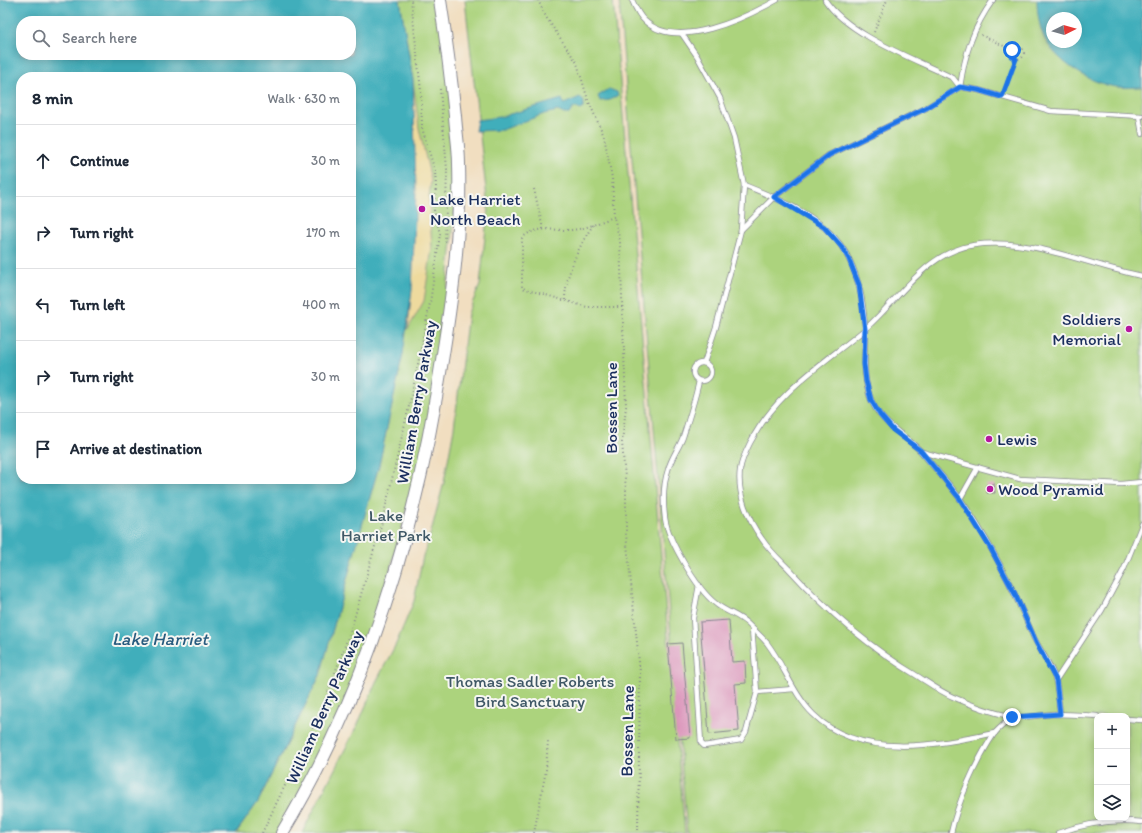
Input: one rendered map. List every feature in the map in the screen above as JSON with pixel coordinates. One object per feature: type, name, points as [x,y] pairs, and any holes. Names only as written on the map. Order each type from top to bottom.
[{"type":"street","name":"William Berry Parkway","points":[[282,833],[326,752],[364,667],[409,527],[428,444],[452,299],[459,220],[460,163],[446,39],[440,0]]},
{"type":"lane","points":[[632,0],[645,21],[662,31],[682,34],[733,22],[750,15],[777,0]]},
{"type":"lane","points":[[825,0],[831,9],[852,26],[871,38],[953,78],[960,87]]},
{"type":"lane","points":[[960,87],[964,58],[974,31],[993,0]]},
{"type":"lane","points":[[682,34],[697,56],[720,98],[734,138],[744,185],[741,230],[716,327],[704,363]]},
{"type":"lane","points":[[741,230],[774,197],[829,155],[926,108],[960,87],[978,90],[1051,111],[1141,116],[1142,134]]},
{"type":"lane","points":[[744,185],[774,197],[824,227],[841,246],[849,259],[859,285],[865,329],[864,364],[866,381],[871,400],[880,415],[889,425],[921,451],[960,499],[991,549],[1015,594],[1036,642],[1056,680],[1060,714]]},
{"type":"lane","points":[[1094,716],[1060,714],[1012,717],[952,697],[897,664],[851,630],[816,599],[762,540],[753,525],[742,499],[740,471],[745,454],[758,426],[783,395],[803,377],[865,329],[929,265],[938,258],[959,248],[973,245],[1002,244],[1032,246],[1142,276]]},
{"type":"lane","points":[[704,363],[711,369],[711,375],[705,382],[694,378],[692,371],[695,366],[704,363]]},
{"type":"lane","points":[[699,381],[682,438],[668,469],[664,496],[665,518],[671,539],[699,585],[714,603],[741,617],[767,643],[794,689],[813,714],[832,730],[870,742],[892,745],[930,744],[995,733]]},
{"type":"lane","points":[[921,451],[1020,479],[1121,484],[1142,482]]},
{"type":"lane","points":[[960,499],[978,467]]},
{"type":"lane","points":[[1056,680],[1102,610],[1124,569],[1142,524]]},
{"type":"lane","points":[[699,585],[693,618],[701,743],[704,746],[741,740],[746,732],[757,692],[752,629]]},
{"type":"lane","points":[[757,692],[794,689]]},
{"type":"lane","points":[[951,833],[966,789],[995,733],[1012,717]]},
{"type":"lane","points":[[1130,719],[1142,720]]},
{"type":"lane","points":[[1058,833],[1075,827],[1106,823],[1142,822]]},
{"type":"path","points":[[262,833],[322,709],[352,626],[380,529],[413,388],[430,303],[440,234],[434,210],[436,186],[435,171],[422,128],[421,91],[411,0]]},
{"type":"path","name":"Bossen Lane","points":[[538,0],[546,17],[577,63],[588,100],[604,136],[612,178],[614,217],[620,241],[626,407],[622,442],[626,490],[626,534],[640,672],[638,833]]},
{"type":"path","points":[[871,38],[887,0]]},
{"type":"path","points":[[974,31],[1012,50],[1018,48],[1023,50],[1023,56],[1016,59],[1002,97]]},
{"type":"path","points":[[1012,50],[1012,56],[1016,59]]},
{"type":"path","points":[[440,86],[447,169],[444,252]]},
{"type":"path","points":[[534,189],[543,229]]},
{"type":"path","points":[[614,217],[577,230],[543,229],[528,233],[522,238],[522,288],[587,307],[622,307]]},
{"type":"path","points":[[565,300],[565,289],[574,262],[585,237],[593,224]]},
{"type":"path","points":[[534,833],[546,770],[548,741]]},
{"type":"green space","name":"Lake Harriet Park","points":[[400,0],[440,0],[460,163],[435,408],[363,667],[282,833],[236,833],[258,802],[320,675],[379,465],[403,354],[414,250],[416,191],[413,80]]},
{"type":"green space","name":"Thomas Sadler Roberts Bird Sanctuary","points":[[465,0],[613,0],[685,833],[302,833],[358,724],[376,682],[396,644],[414,601],[423,556],[444,482],[454,428],[468,313],[480,285],[488,208]]},
{"type":"green space","points":[[619,0],[1142,0],[1142,833],[687,833]]},
{"type":"sand","name":"Lake Harriet North Beach","points":[[413,80],[419,128],[431,180],[429,198],[432,248],[424,301],[408,329],[414,236],[415,174]]},
{"type":"water","name":"Lake Harriet","points":[[0,0],[400,0],[413,80],[416,191],[412,290],[403,354],[379,465],[320,675],[258,802],[236,833],[0,833]]},
{"type":"water","points":[[1037,0],[1142,0],[1142,87],[1120,87],[1098,82],[1088,78],[1069,66],[1054,52],[1051,48],[1082,48],[1082,12],[1046,12],[1046,41],[1038,17]]},
{"type":"water","points":[[609,89],[617,92],[618,95],[610,100],[600,101],[598,96]]},
{"type":"water","points":[[580,97],[584,102],[583,108],[580,110],[573,108],[569,114],[564,114],[558,111],[544,114],[502,130],[475,131],[477,120],[500,117],[562,99],[564,104]]},
{"type":"building","name":"Wood Pyramid","points":[[994,484],[995,493],[987,493],[986,485]]},
{"type":"building","points":[[729,620],[732,662],[745,661],[746,683],[735,684],[739,731],[709,734],[700,622]]},
{"type":"building","points":[[682,643],[690,738],[676,739],[668,644]]},
{"type":"place","name":"Lake Harriet North Beach","points":[[422,209]]},
{"type":"place","name":"Soldiers Memorial","points":[[1129,329]]},
{"type":"place","name":"Lewis","points":[[989,439]]},
{"type":"place","name":"Wood Pyramid","points":[[990,489]]},
{"type":"route","points":[[1012,50],[1012,56],[1016,59],[1002,97],[978,90],[960,87],[926,108],[901,118],[871,135],[829,155],[774,197],[824,227],[841,246],[849,259],[859,285],[865,329],[864,364],[866,381],[871,400],[880,415],[893,430],[921,451],[960,499],[991,549],[1015,594],[1036,642],[1056,680],[1060,714],[1012,717]]}]
